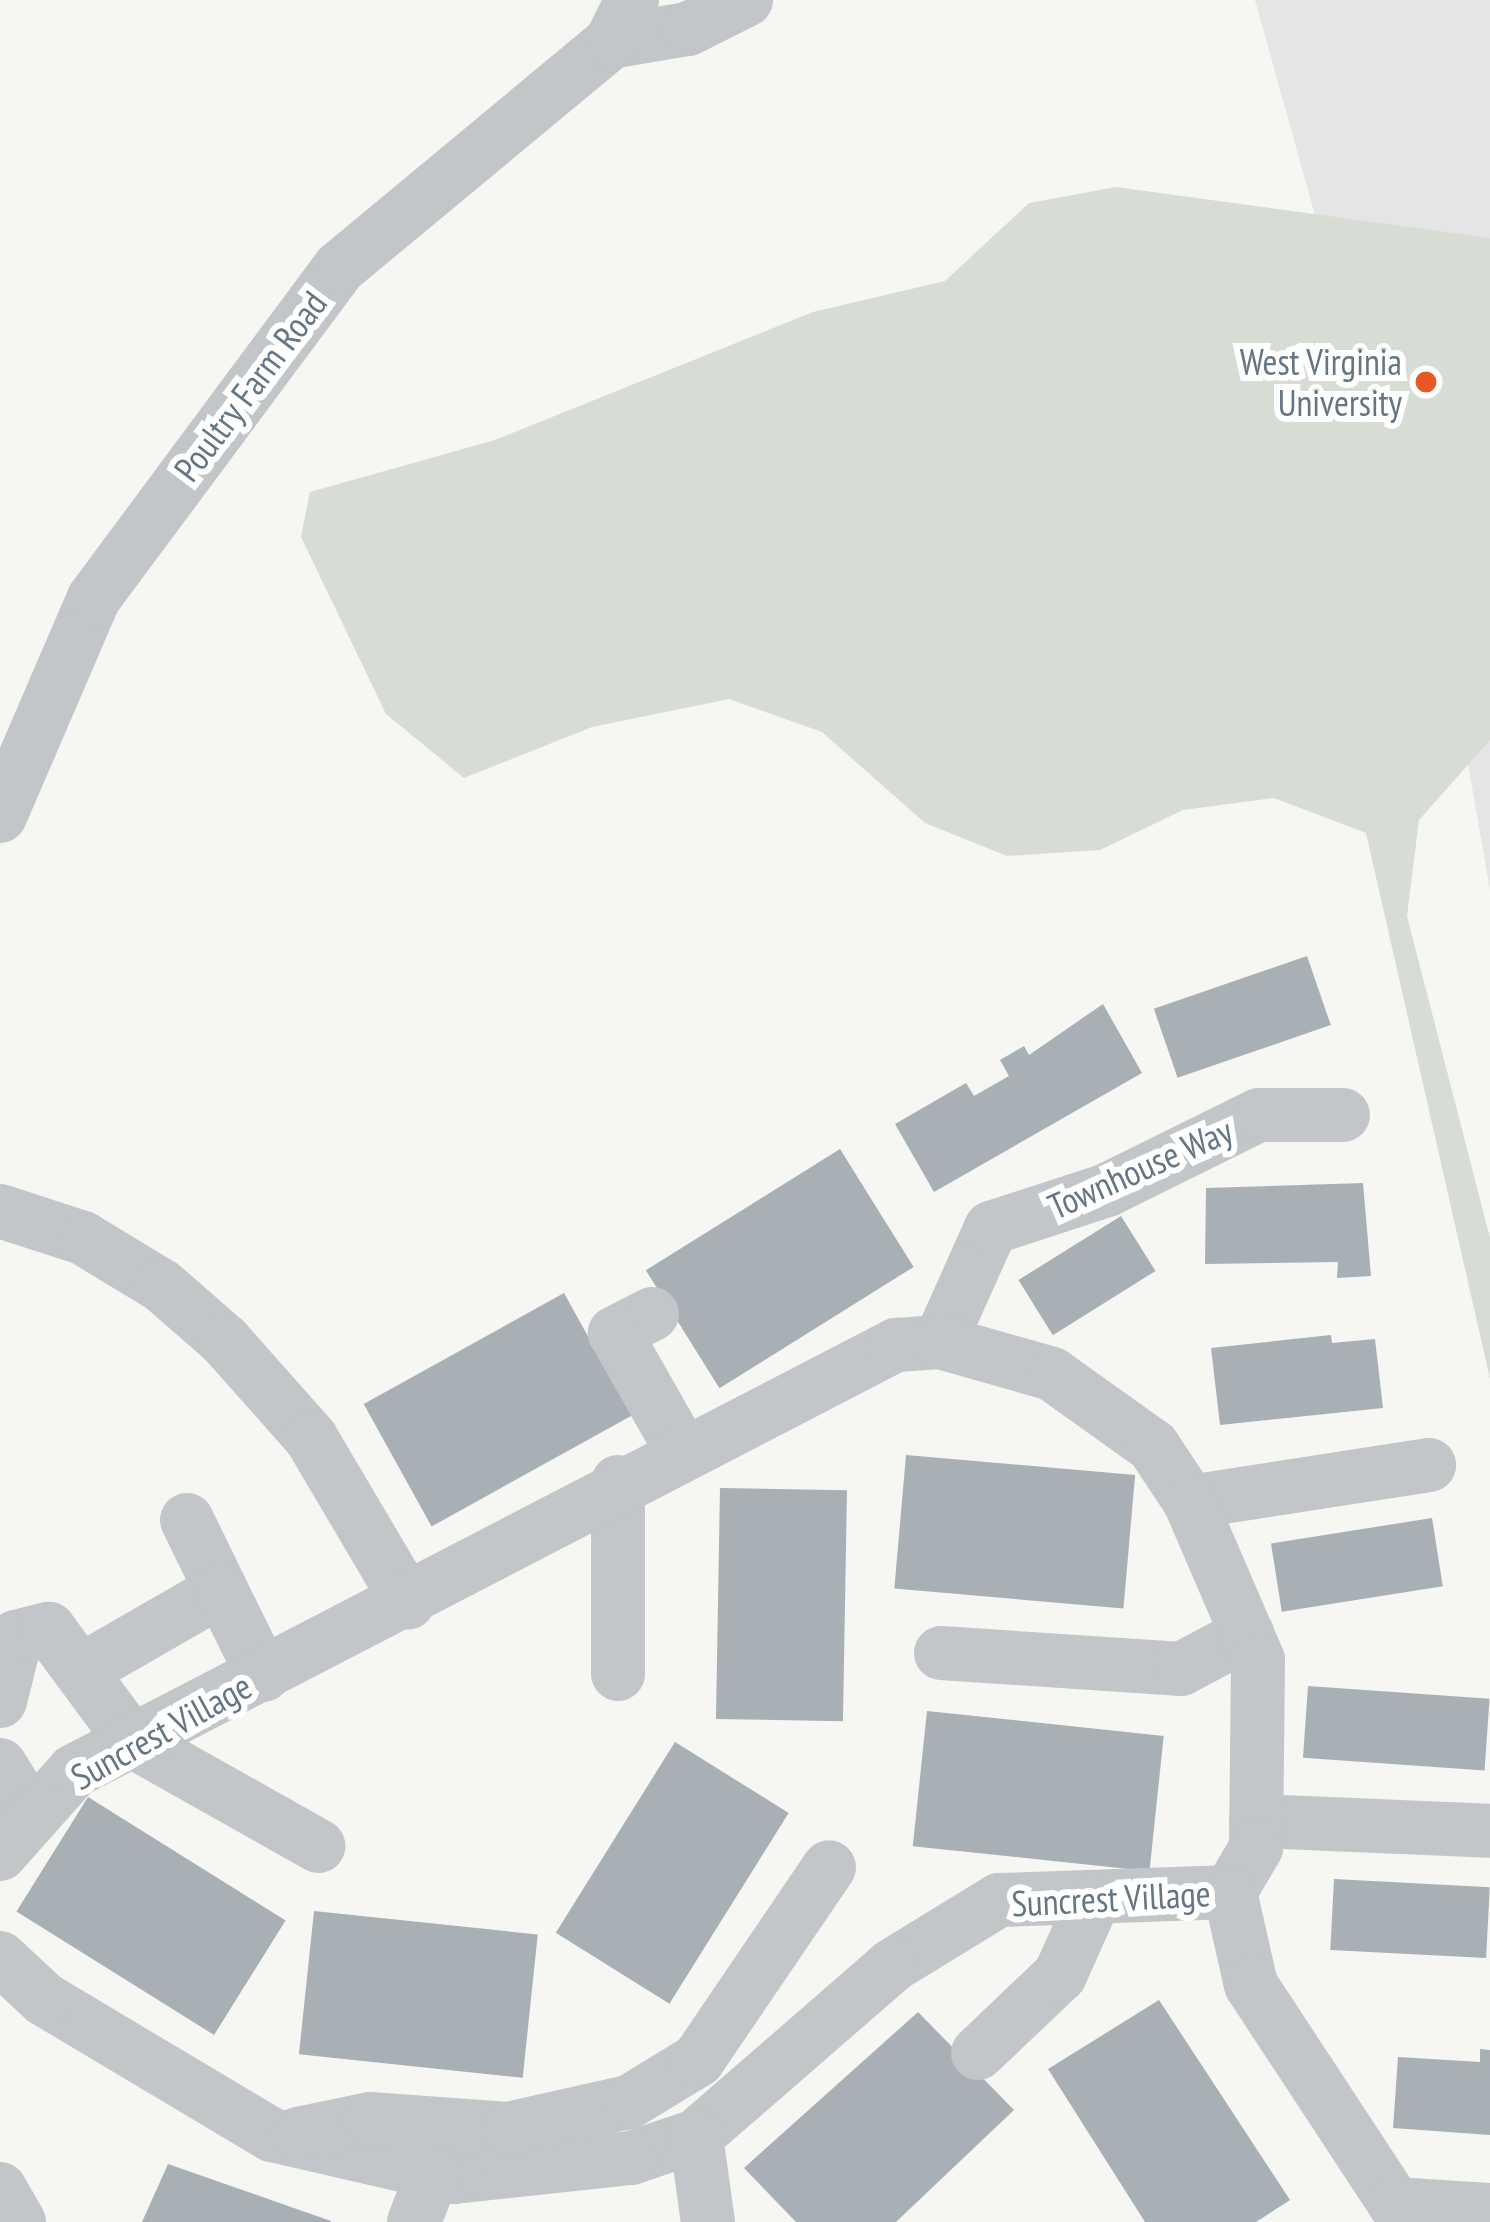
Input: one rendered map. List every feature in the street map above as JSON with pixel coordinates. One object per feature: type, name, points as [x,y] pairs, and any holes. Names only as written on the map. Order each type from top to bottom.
[{"type":"street","points":[[621,21],[688,29],[746,0]]},
{"type":"street","name":"Poultry Farm Road","points":[[0,817],[94,598],[339,268],[621,21]]},
{"type":"street","name":"Townhouse Way","points":[[940,1342],[991,1228],[1107,1190],[1259,1115],[1343,1115]]},
{"type":"street","points":[[0,1211],[83,1238],[162,1286],[225,1341],[311,1438],[408,1602]]},
{"type":"street","points":[[652,1314],[615,1333],[682,1451]]},
{"type":"street","name":"Suncrest Village","points":[[0,1958],[44,2000],[272,2135],[424,2197],[454,2177],[631,2158],[696,2136],[893,1965],[999,1900],[1230,1892],[1256,1848],[1258,1660],[1190,1502],[1154,1446],[1052,1374],[940,1342],[896,1345],[618,1482],[408,1602],[74,1771],[16,1835]]},
{"type":"street","points":[[1190,1502],[1429,1465]]},
{"type":"street","points":[[618,1482],[618,1674]]},
{"type":"street","points":[[187,1520],[263,1675]]},
{"type":"street","points":[[82,1670],[221,1590]]},
{"type":"street","points":[[0,1701],[16,1637],[49,1629],[132,1741],[318,1846]]},
{"type":"street","points":[[941,1653],[1181,1669],[1247,1634]]},
{"type":"street","points":[[0,1765],[16,1835]]},
{"type":"street","points":[[1256,1822],[1490,1832]]},
{"type":"street","points":[[272,2135],[370,2119],[508,2129],[629,2102],[698,2060],[829,1868]]},
{"type":"street","points":[[1230,1892],[1251,1985],[1383,2213],[1490,2210]]},
{"type":"street","points":[[978,2053],[1060,1975],[1094,1899]]},
{"type":"street","points":[[696,2136],[708,2222]]},
{"type":"street","points":[[0,2189],[19,2222]]},
{"type":"shaded area","name":"West Virginia University","points":[[1255,0],[1490,0],[1490,890],[1468,764]]},
{"type":"shaded area","points":[[1116,187],[1490,238],[1490,740],[1419,820],[1407,916],[1490,1238],[1490,1379],[1366,833],[1274,798],[1183,810],[1100,850],[1007,856],[925,823],[822,732],[729,699],[592,727],[464,778],[386,714],[301,537],[310,492],[495,440],[813,312],[945,281],[1029,203]]},
{"type":"building","points":[[1307,956],[1331,1025],[1178,1078],[1154,1009]]},
{"type":"building","points":[[1103,1004],[1142,1073],[934,1192],[895,1124],[966,1083],[974,1096],[1009,1076],[1000,1060],[1024,1046],[1029,1055]]},
{"type":"building","points":[[840,1149],[914,1267],[719,1388],[646,1270]]},
{"type":"building","points":[[1363,1183],[1371,1276],[1337,1278],[1338,1262],[1205,1264],[1206,1188]]},
{"type":"building","points":[[1121,1216],[1155,1271],[1053,1335],[1018,1280]]},
{"type":"building","points":[[564,1293],[632,1415],[432,1526],[364,1404]]},
{"type":"building","points":[[1331,1335],[1332,1343],[1375,1339],[1383,1408],[1220,1425],[1211,1348]]},
{"type":"building","points":[[906,1455],[1135,1475],[1123,1609],[894,1588]]},
{"type":"building","points":[[720,1488],[847,1490],[843,1721],[716,1719]]},
{"type":"building","points":[[1432,1518],[1443,1586],[1282,1612],[1271,1543]]},
{"type":"building","points":[[1308,1686],[1490,1699],[1485,1771],[1303,1758]]},
{"type":"building","points":[[927,1711],[1164,1736],[1149,1871],[913,1846]]},
{"type":"building","points":[[675,1742],[789,1813],[669,2004],[556,1933]]},
{"type":"building","points":[[88,1797],[286,1920],[214,2035],[16,1911]]},
{"type":"building","points":[[1334,1879],[1490,1887],[1486,1958],[1330,1950]]},
{"type":"building","points":[[314,1911],[538,1935],[523,2078],[299,2054]]},
{"type":"building","points":[[1159,2000],[1290,2200],[1256,2222],[1145,2222],[1048,2069]]},
{"type":"building","points":[[918,2012],[1014,2110],[896,2222],[796,2222],[744,2168]]},
{"type":"building","points":[[1480,2049],[1490,2050],[1490,2135],[1393,2128],[1398,2057],[1480,2062]]},
{"type":"building","points":[[168,2164],[331,2221],[331,2222],[142,2222]]},
{"type":"place","name":"West Virginia University","points":[[1426,382]]}]
